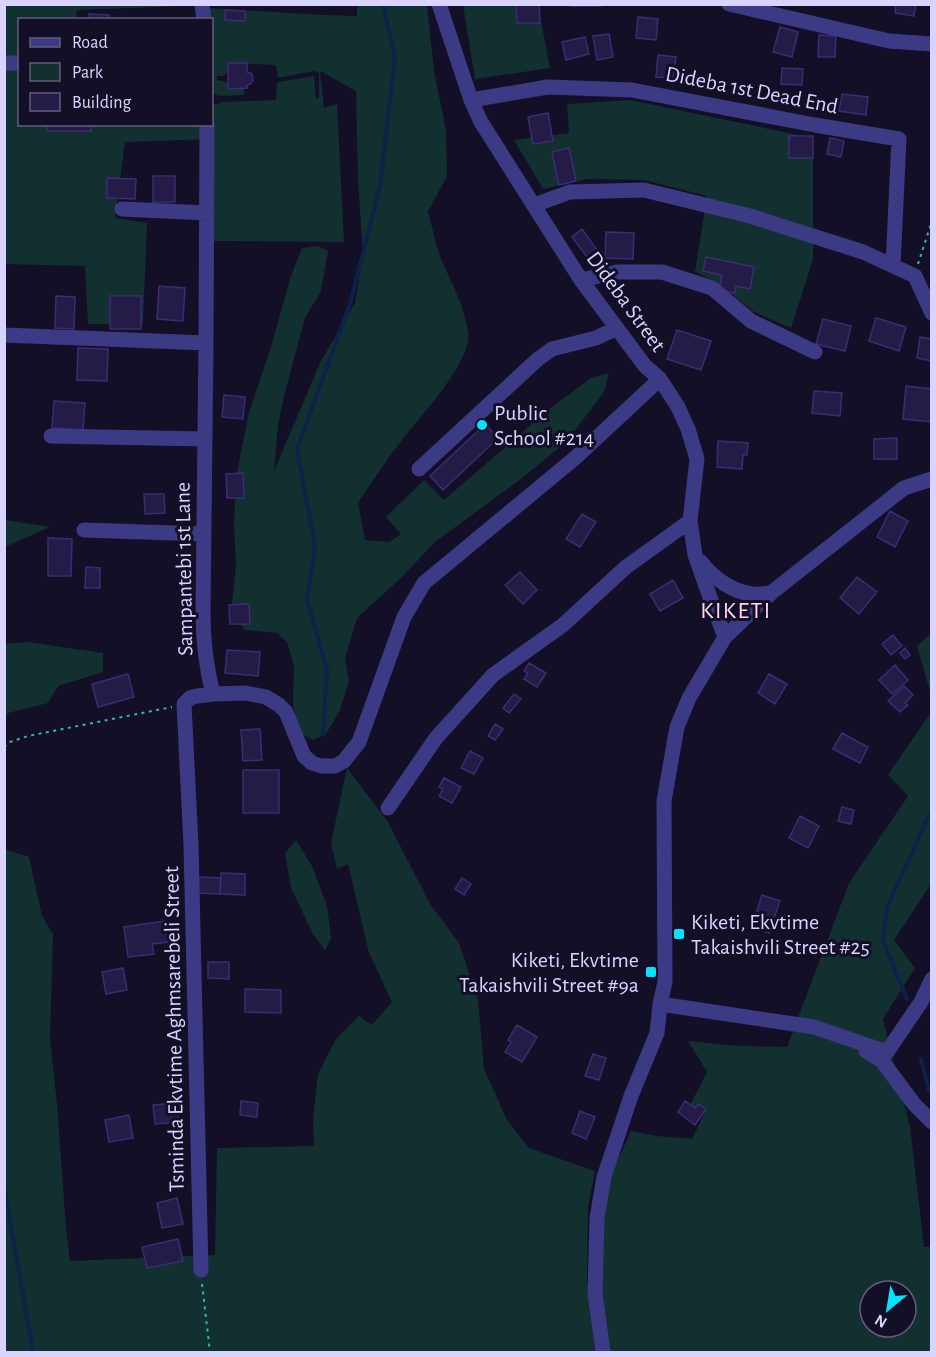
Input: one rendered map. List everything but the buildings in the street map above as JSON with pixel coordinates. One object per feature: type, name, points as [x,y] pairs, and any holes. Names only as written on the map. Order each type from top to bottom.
[{"type":"street","name":"Dideba Street","points":[[439,4],[471,100],[481,122],[581,280],[645,366],[660,379],[688,429],[697,459],[690,521],[695,555],[725,637]]},
{"type":"street","points":[[729,4],[890,41],[932,44]]},
{"type":"street","name":"Dideba 1st Dead End","points":[[471,100],[548,87],[632,90],[899,139],[893,266]]},
{"type":"street","name":"Sampantebi 1st Lane","points":[[207,126],[203,643],[213,694]]},
{"type":"street","points":[[534,205],[570,192],[644,190],[750,216],[863,252],[915,276],[932,313]]},
{"type":"street","points":[[122,209],[207,213]]},
{"type":"street","points":[[581,280],[617,272],[662,272],[712,288],[751,321],[815,352]]},
{"type":"street","points":[[419,470],[538,359],[552,349],[596,338],[617,328]]},
{"type":"street","points":[[4,334],[206,343]]},
{"type":"street","points":[[184,704],[190,698],[213,694],[245,693],[266,697],[286,712],[304,756],[312,763],[321,766],[335,766],[344,761],[359,742],[404,617],[424,584],[575,458],[660,379]]},
{"type":"street","points":[[51,436],[205,439]]},
{"type":"street","points":[[603,1353],[595,1293],[597,1218],[604,1177],[631,1096],[657,1033],[665,982],[664,801],[677,727],[689,698],[725,637],[771,593],[904,488],[932,479]]},
{"type":"street","points":[[388,808],[436,738],[493,675],[563,625],[626,567],[690,521]]},
{"type":"street","points":[[84,530],[204,534]]},
{"type":"street","points":[[695,555],[707,570],[726,586],[751,595],[771,593]]},
{"type":"street","name":"Tsminda Ekvtime Aghmsarebeli Street","points":[[184,704],[191,845],[201,1270]]},
{"type":"street","points":[[660,1004],[814,1027],[887,1052],[921,1002],[932,979]]},
{"type":"street","points":[[843,1037],[882,1061],[914,1104],[932,1122]]},
{"type":"path","points":[[915,276],[932,221]]},
{"type":"path","points":[[4,747],[10,742],[28,736],[184,704]]},
{"type":"path","points":[[201,1270],[210,1353]]},
{"type":"green space","points":[[5,5],[212,5],[77,10],[76,18],[18,18],[18,126],[213,126],[213,104],[276,100],[278,82],[314,76],[316,98],[319,98],[319,73],[315,71],[278,78],[276,65],[229,63],[228,72],[223,76],[217,76],[217,80],[228,84],[229,89],[244,88],[244,95],[219,96],[213,93],[213,18],[208,18],[207,8],[357,16],[357,5],[427,5],[434,71],[446,130],[447,176],[428,212],[440,256],[464,313],[468,333],[467,345],[454,374],[396,448],[358,503],[365,540],[389,542],[401,534],[386,517],[424,480],[444,500],[548,410],[591,378],[609,373],[604,392],[566,442],[521,479],[435,542],[401,578],[357,618],[345,658],[349,681],[340,710],[326,734],[313,740],[297,732],[293,701],[294,666],[287,642],[277,633],[245,630],[231,612],[236,565],[234,524],[236,477],[249,412],[291,276],[302,248],[318,246],[328,251],[321,291],[305,318],[284,396],[278,425],[274,471],[320,363],[355,303],[363,254],[358,180],[356,91],[320,71],[324,108],[337,104],[344,242],[214,241],[212,139],[125,142],[115,218],[147,223],[143,324],[88,324],[85,266],[5,264]]},
{"type":"green space","points":[[463,5],[538,5],[550,68],[475,79]]},
{"type":"green space","points":[[630,100],[813,138],[813,259],[791,328],[754,312],[717,282],[695,272],[707,196],[644,180],[587,179],[543,189],[514,140],[569,133],[567,104]]},
{"type":"green space","points":[[5,520],[50,527],[5,547]]},
{"type":"green space","points":[[931,633],[931,695],[917,646]]},
{"type":"green space","points":[[28,642],[103,653],[103,672],[58,686],[48,703],[8,713],[5,718],[5,644]]},
{"type":"green space","points":[[931,712],[931,884],[894,940],[915,968],[883,1019],[910,1127],[924,1247],[931,1247],[931,1352],[608,1352],[601,1294],[604,1199],[611,1175],[631,1131],[692,1139],[705,1112],[690,1105],[707,1072],[688,1041],[739,1046],[787,1047],[849,883],[908,796],[888,775]]},
{"type":"green space","points":[[347,768],[388,822],[430,904],[459,943],[478,1000],[484,1069],[507,1120],[529,1148],[595,1171],[588,1207],[587,1281],[595,1352],[5,1352],[4,849],[29,857],[42,916],[53,934],[50,1039],[70,1261],[215,1255],[217,1148],[314,1146],[313,1119],[318,1074],[336,1039],[359,1016],[372,1025],[392,1002],[369,953],[348,864],[337,869],[331,843]]},
{"type":"green space","points":[[296,840],[312,866],[327,906],[331,938],[325,950],[313,934],[291,888],[285,853]]},
{"type":"waterway","points":[[323,735],[327,670],[307,599],[315,547],[297,449],[350,304],[380,186],[395,57],[383,4]]},
{"type":"waterway","points":[[907,999],[883,941],[887,907],[932,809]]},
{"type":"waterway","points":[[921,1059],[929,1090],[932,1092]]},
{"type":"waterway","points":[[4,1186],[33,1352]]},
{"type":"place","name":"Public School #214","points":[[482,425]]},
{"type":"place","name":"Kiketi, Ekvtime Takaishvili Street #25","points":[[679,934]]},
{"type":"place","name":"Kiketi, Ekvtime Takaishvili Street #9a","points":[[651,972]]},
{"type":"district","name":"KIKETI","points":[[736,610]]}]
